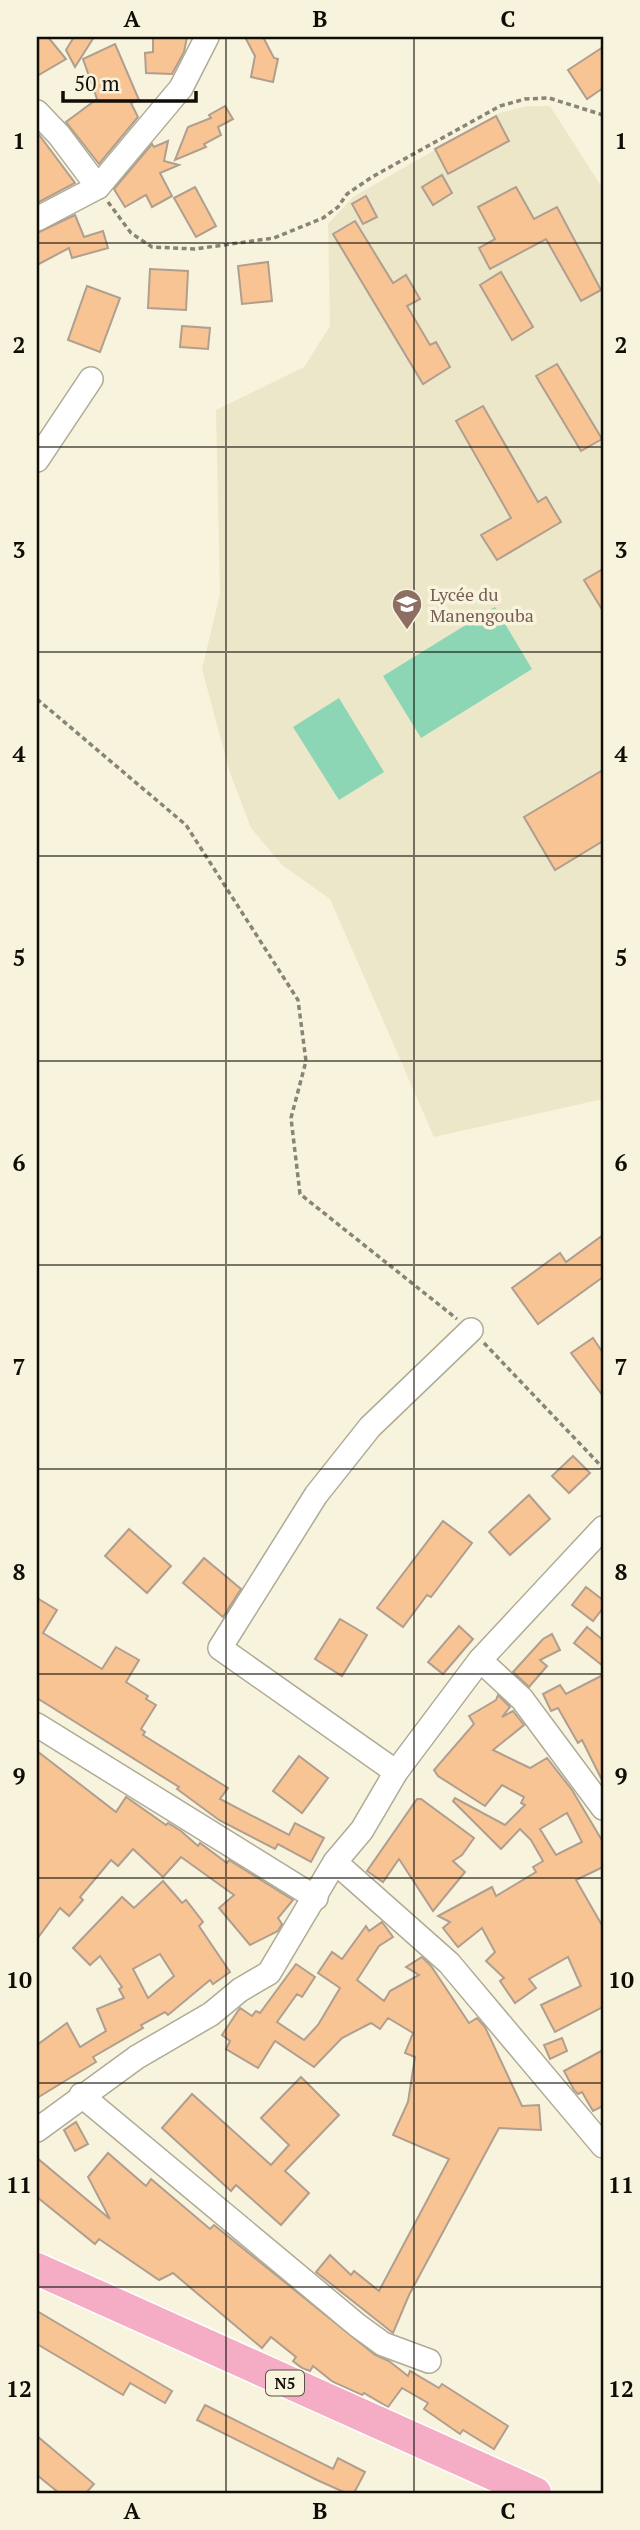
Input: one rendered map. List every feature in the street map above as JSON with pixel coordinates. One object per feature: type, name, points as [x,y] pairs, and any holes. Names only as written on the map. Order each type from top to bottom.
[{"type":"highway","name":"N5","points":[[37,2269],[535,2493]]},
{"type":"street","points":[[37,219],[97,187],[181,88],[207,37]]},
{"type":"street","points":[[37,112],[59,135],[97,187]]},
{"type":"street","points":[[37,460],[91,379]]},
{"type":"street","points":[[396,1772],[220,1648],[324,1485],[370,1427],[471,1330]]},
{"type":"street","points":[[37,2130],[81,2095],[269,1973],[335,1862],[362,1830],[396,1772],[480,1660],[603,1528]]},
{"type":"street","points":[[480,1660],[522,1699],[603,1808]]},
{"type":"street","points":[[37,1726],[316,1898]]},
{"type":"street","points":[[335,1862],[449,1963],[603,2146]]},
{"type":"street","points":[[81,2095],[357,2325],[383,2344],[429,2361]]},
{"type":"path","points":[[97,187],[131,233],[152,247],[195,249],[226,246],[274,238],[323,218],[338,207],[347,194],[372,177],[500,106],[525,99],[549,98],[603,115]]},
{"type":"path","points":[[37,699],[186,825],[298,1000],[306,1061],[291,1118],[300,1194],[471,1330],[603,1468]]},
{"type":"shaded area","name":"Lycée du Manengouba","points":[[527,106],[550,106],[603,189],[603,1099],[434,1137],[330,899],[282,865],[251,828],[230,773],[202,669],[220,594],[216,410],[304,367],[330,326],[328,224],[353,197],[499,113]]},
{"type":"green space","points":[[495,607],[532,669],[421,738],[383,676]]},
{"type":"green space","points":[[339,698],[384,772],[339,800],[293,727]]},
{"type":"building","points":[[37,37],[48,37],[66,59],[37,76]]},
{"type":"building","points":[[74,37],[94,37],[75,67],[66,50]]},
{"type":"building","points":[[153,37],[187,37],[184,52],[172,74],[146,73],[145,53],[153,52]]},
{"type":"building","points":[[245,37],[263,37],[274,58],[278,59],[273,82],[251,77],[255,56]]},
{"type":"building","points":[[115,44],[139,100],[131,103],[138,117],[99,164],[66,122],[97,99],[83,59]]},
{"type":"building","points":[[603,47],[603,88],[587,99],[568,70]]},
{"type":"building","points":[[225,106],[233,119],[218,127],[221,135],[204,144],[206,147],[175,160],[188,127],[211,118],[209,115]]},
{"type":"building","points":[[496,116],[509,141],[448,174],[435,149]]},
{"type":"building","points":[[37,132],[75,183],[37,203]]},
{"type":"building","points":[[168,141],[164,161],[179,165],[160,173],[172,196],[152,207],[146,195],[125,207],[114,189],[152,144],[154,147]]},
{"type":"building","points":[[442,175],[452,193],[433,205],[422,187]]},
{"type":"building","points":[[195,187],[216,226],[196,237],[174,198]]},
{"type":"building","points":[[516,187],[534,219],[557,207],[601,290],[581,301],[546,239],[490,269],[479,248],[495,239],[478,207]]},
{"type":"building","points":[[366,196],[377,217],[363,224],[352,204]]},
{"type":"building","points":[[75,215],[84,237],[103,231],[108,248],[72,258],[69,248],[37,265],[37,233]]},
{"type":"building","points":[[355,221],[393,283],[406,275],[420,299],[407,306],[430,345],[436,342],[450,367],[423,384],[333,234]]},
{"type":"building","points":[[268,262],[272,301],[242,304],[238,266]]},
{"type":"building","points":[[150,269],[188,271],[186,310],[148,308]]},
{"type":"building","points":[[501,272],[533,327],[512,340],[480,285]]},
{"type":"building","points":[[87,286],[120,298],[100,352],[68,340]]},
{"type":"building","points":[[182,326],[210,328],[208,349],[180,347]]},
{"type":"building","points":[[557,364],[602,439],[581,451],[536,376]]},
{"type":"building","points":[[483,406],[538,502],[546,497],[561,522],[497,560],[481,535],[511,518],[456,421]]},
{"type":"building","points":[[603,569],[603,611],[584,580]]},
{"type":"building","points":[[603,770],[603,841],[555,870],[524,817]]},
{"type":"building","points":[[603,1235],[603,1277],[538,1324],[512,1288],[560,1253],[566,1262]]},
{"type":"building","points":[[593,1338],[603,1353],[603,1396],[571,1353]]},
{"type":"building","points":[[573,1456],[590,1473],[569,1493],[552,1476]]},
{"type":"building","points":[[529,1495],[550,1519],[510,1555],[489,1532]]},
{"type":"building","points":[[443,1521],[472,1543],[431,1597],[427,1595],[403,1627],[377,1608]]},
{"type":"building","points":[[129,1529],[171,1566],[147,1593],[105,1556]]},
{"type":"building","points":[[204,1558],[241,1589],[223,1617],[183,1583]]},
{"type":"building","points":[[586,1587],[603,1600],[603,1608],[593,1621],[572,1605]]},
{"type":"building","points":[[37,1598],[57,1610],[43,1633],[102,1669],[116,1647],[139,1660],[126,1682],[148,1696],[146,1699],[156,1705],[141,1729],[145,1732],[143,1735],[228,1788],[220,1799],[289,1835],[295,1823],[324,1838],[311,1862],[278,1844],[275,1849],[219,1820],[177,1789],[179,1787],[37,1698]]},
{"type":"building","points":[[340,1619],[367,1635],[342,1676],[315,1659]]},
{"type":"building","points":[[459,1626],[473,1639],[443,1674],[428,1662]]},
{"type":"building","points":[[587,1627],[603,1640],[603,1666],[574,1643]]},
{"type":"building","points":[[552,1634],[560,1650],[540,1660],[547,1666],[529,1687],[513,1672],[543,1639]]},
{"type":"building","points":[[603,1675],[603,1782],[582,1740],[578,1743],[558,1708],[551,1711],[543,1694],[560,1685],[566,1694]]},
{"type":"building","points":[[498,1695],[510,1707],[502,1717],[513,1711],[524,1725],[493,1750],[530,1768],[547,1758],[572,1790],[603,1842],[603,1867],[576,1880],[603,1927],[603,2007],[555,2032],[541,2005],[581,1986],[568,1957],[529,1979],[536,1988],[515,2003],[500,1981],[504,1978],[486,1961],[495,1952],[482,1928],[458,1947],[443,1928],[450,1922],[438,1916],[492,1887],[496,1896],[536,1872],[533,1867],[543,1861],[531,1840],[520,1829],[501,1849],[453,1801],[455,1798],[505,1825],[525,1805],[521,1803],[524,1797],[502,1785],[485,1806],[438,1776],[434,1770],[474,1724],[469,1716],[496,1700]],"holes":[[[567,1813],[582,1842],[556,1855],[540,1829]]]},
{"type":"building","points":[[37,1751],[116,1812],[126,1797],[166,1825],[168,1823],[181,1831],[198,1846],[200,1843],[227,1863],[229,1860],[293,1900],[278,1918],[282,1924],[278,1931],[250,1945],[219,1908],[234,1895],[181,1857],[163,1877],[133,1849],[118,1866],[111,1860],[80,1897],[83,1900],[69,1916],[60,1908],[37,1939]]},
{"type":"building","points":[[299,1756],[328,1778],[302,1813],[273,1791]]},
{"type":"building","points":[[417,1799],[421,1799],[474,1838],[462,1855],[453,1861],[465,1872],[433,1911],[399,1859],[383,1882],[367,1871]]},
{"type":"building","points":[[163,1881],[182,1903],[186,1900],[203,1922],[199,1926],[230,1972],[213,1984],[210,1980],[168,2015],[165,2012],[141,2025],[143,2028],[93,2057],[96,2062],[37,2098],[37,2045],[67,2023],[80,2047],[106,2031],[97,2009],[124,1998],[119,1989],[122,1987],[100,1956],[90,1965],[73,1948],[122,1897],[134,1908]],"holes":[[[160,1954],[174,1976],[148,1998],[133,1969]]]},
{"type":"building","points":[[382,1922],[393,1937],[379,1946],[357,1980],[384,2001],[390,1991],[419,1975],[406,1967],[422,1957],[431,1966],[469,2023],[477,2018],[485,2027],[522,2106],[539,2105],[541,2130],[499,2128],[409,2295],[393,2333],[316,2272],[330,2255],[351,2275],[354,2271],[379,2291],[449,2159],[393,2135],[408,2102],[415,2057],[405,2053],[413,2033],[388,2018],[380,2029],[371,2023],[342,2038],[314,2067],[275,2041],[258,2068],[226,2049],[230,2041],[222,2035],[240,2008],[252,2016],[256,2011],[260,2013],[296,1964],[315,1977],[302,1997],[297,1994],[277,2022],[304,2040],[318,2025],[340,1988],[318,1973],[332,1952],[342,1959],[366,1926],[369,1931]]},
{"type":"building","points":[[562,2038],[567,2051],[550,2059],[544,2045]]},
{"type":"building","points":[[603,2050],[603,2106],[593,2111],[582,2092],[578,2094],[574,2090],[564,2071]]},
{"type":"building","points":[[301,2077],[339,2115],[285,2171],[309,2193],[281,2225],[236,2185],[231,2191],[162,2128],[192,2094],[271,2165],[289,2145],[261,2118]]},
{"type":"building","points":[[76,2122],[88,2144],[75,2151],[64,2130]]},
{"type":"building","points":[[108,2153],[146,2186],[151,2179],[210,2229],[214,2225],[375,2355],[389,2361],[408,2376],[410,2371],[439,2388],[442,2384],[508,2426],[494,2449],[463,2430],[460,2434],[424,2409],[428,2403],[402,2388],[388,2407],[364,2393],[362,2395],[333,2382],[313,2366],[310,2371],[302,2368],[293,2361],[296,2357],[271,2337],[262,2348],[173,2273],[159,2280],[99,2239],[95,2244],[37,2197],[37,2158],[110,2219],[88,2177]]},
{"type":"building","points":[[37,2311],[172,2391],[165,2403],[130,2383],[123,2395],[37,2344]]},
{"type":"building","points":[[205,2405],[333,2469],[338,2458],[365,2472],[354,2493],[346,2493],[197,2420]]},
{"type":"building","points":[[37,2436],[94,2484],[86,2493],[59,2493],[37,2475]]},
{"type":"place","name":"Lycée du Manengouba","points":[[407,631]]}]
